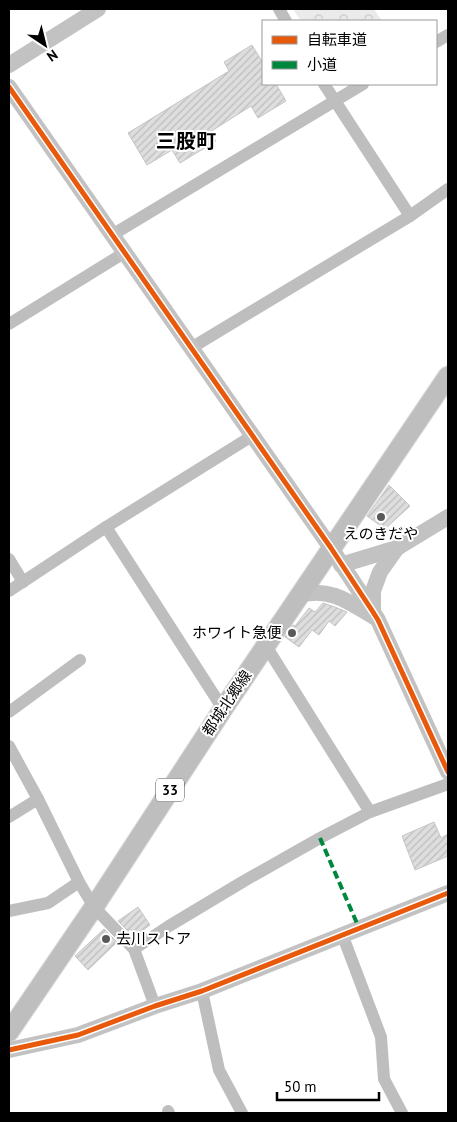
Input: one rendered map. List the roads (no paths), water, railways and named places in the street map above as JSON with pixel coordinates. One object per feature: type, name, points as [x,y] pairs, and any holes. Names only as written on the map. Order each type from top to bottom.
[{"type":"main road","name":"都城北郷線","points":[[9,1032],[94,907],[223,708],[448,376]]},
{"type":"street","points":[[9,65],[98,9]]},
{"type":"street","points":[[279,9],[285,20]]},
{"type":"street","points":[[437,41],[448,34]]},
{"type":"street","points":[[325,85],[410,216]]},
{"type":"street","points":[[112,235],[361,85]]},
{"type":"street","points":[[9,86],[331,548],[375,616],[448,772]]},
{"type":"street","points":[[191,348],[410,216],[448,189]]},
{"type":"street","points":[[9,324],[124,253]]},
{"type":"street","points":[[9,591],[106,527],[252,436]]},
{"type":"street","points":[[342,565],[396,548],[448,517]]},
{"type":"street","points":[[106,527],[223,708]]},
{"type":"street","points":[[375,616],[373,591],[380,572],[396,548]]},
{"type":"street","points":[[9,559],[22,582]]},
{"type":"street","points":[[300,595],[311,592],[333,595],[375,616]]},
{"type":"street","points":[[266,646],[370,812]]},
{"type":"street","points":[[9,712],[80,660]]},
{"type":"street","points":[[9,746],[38,799],[79,882],[94,907],[134,949],[155,1006]]},
{"type":"street","points":[[134,949],[244,881],[320,838],[370,812],[448,784]]},
{"type":"street","points":[[9,817],[38,799]]},
{"type":"street","points":[[9,911],[48,903],[79,882]]},
{"type":"street","points":[[9,1050],[78,1035],[155,1006],[202,991],[448,893]]},
{"type":"street","points":[[342,934],[381,1037],[384,1079],[402,1113]]},
{"type":"street","points":[[202,991],[219,1070],[242,1113]]},
{"type":"place","name":"えのきだや","points":[[381,517]]},
{"type":"place","name":"ホワイト急便","points":[[292,633]]},
{"type":"place","name":"去川ストア","points":[[106,939]]},
{"type":"district","name":"三股町","points":[[186,141]]}]
